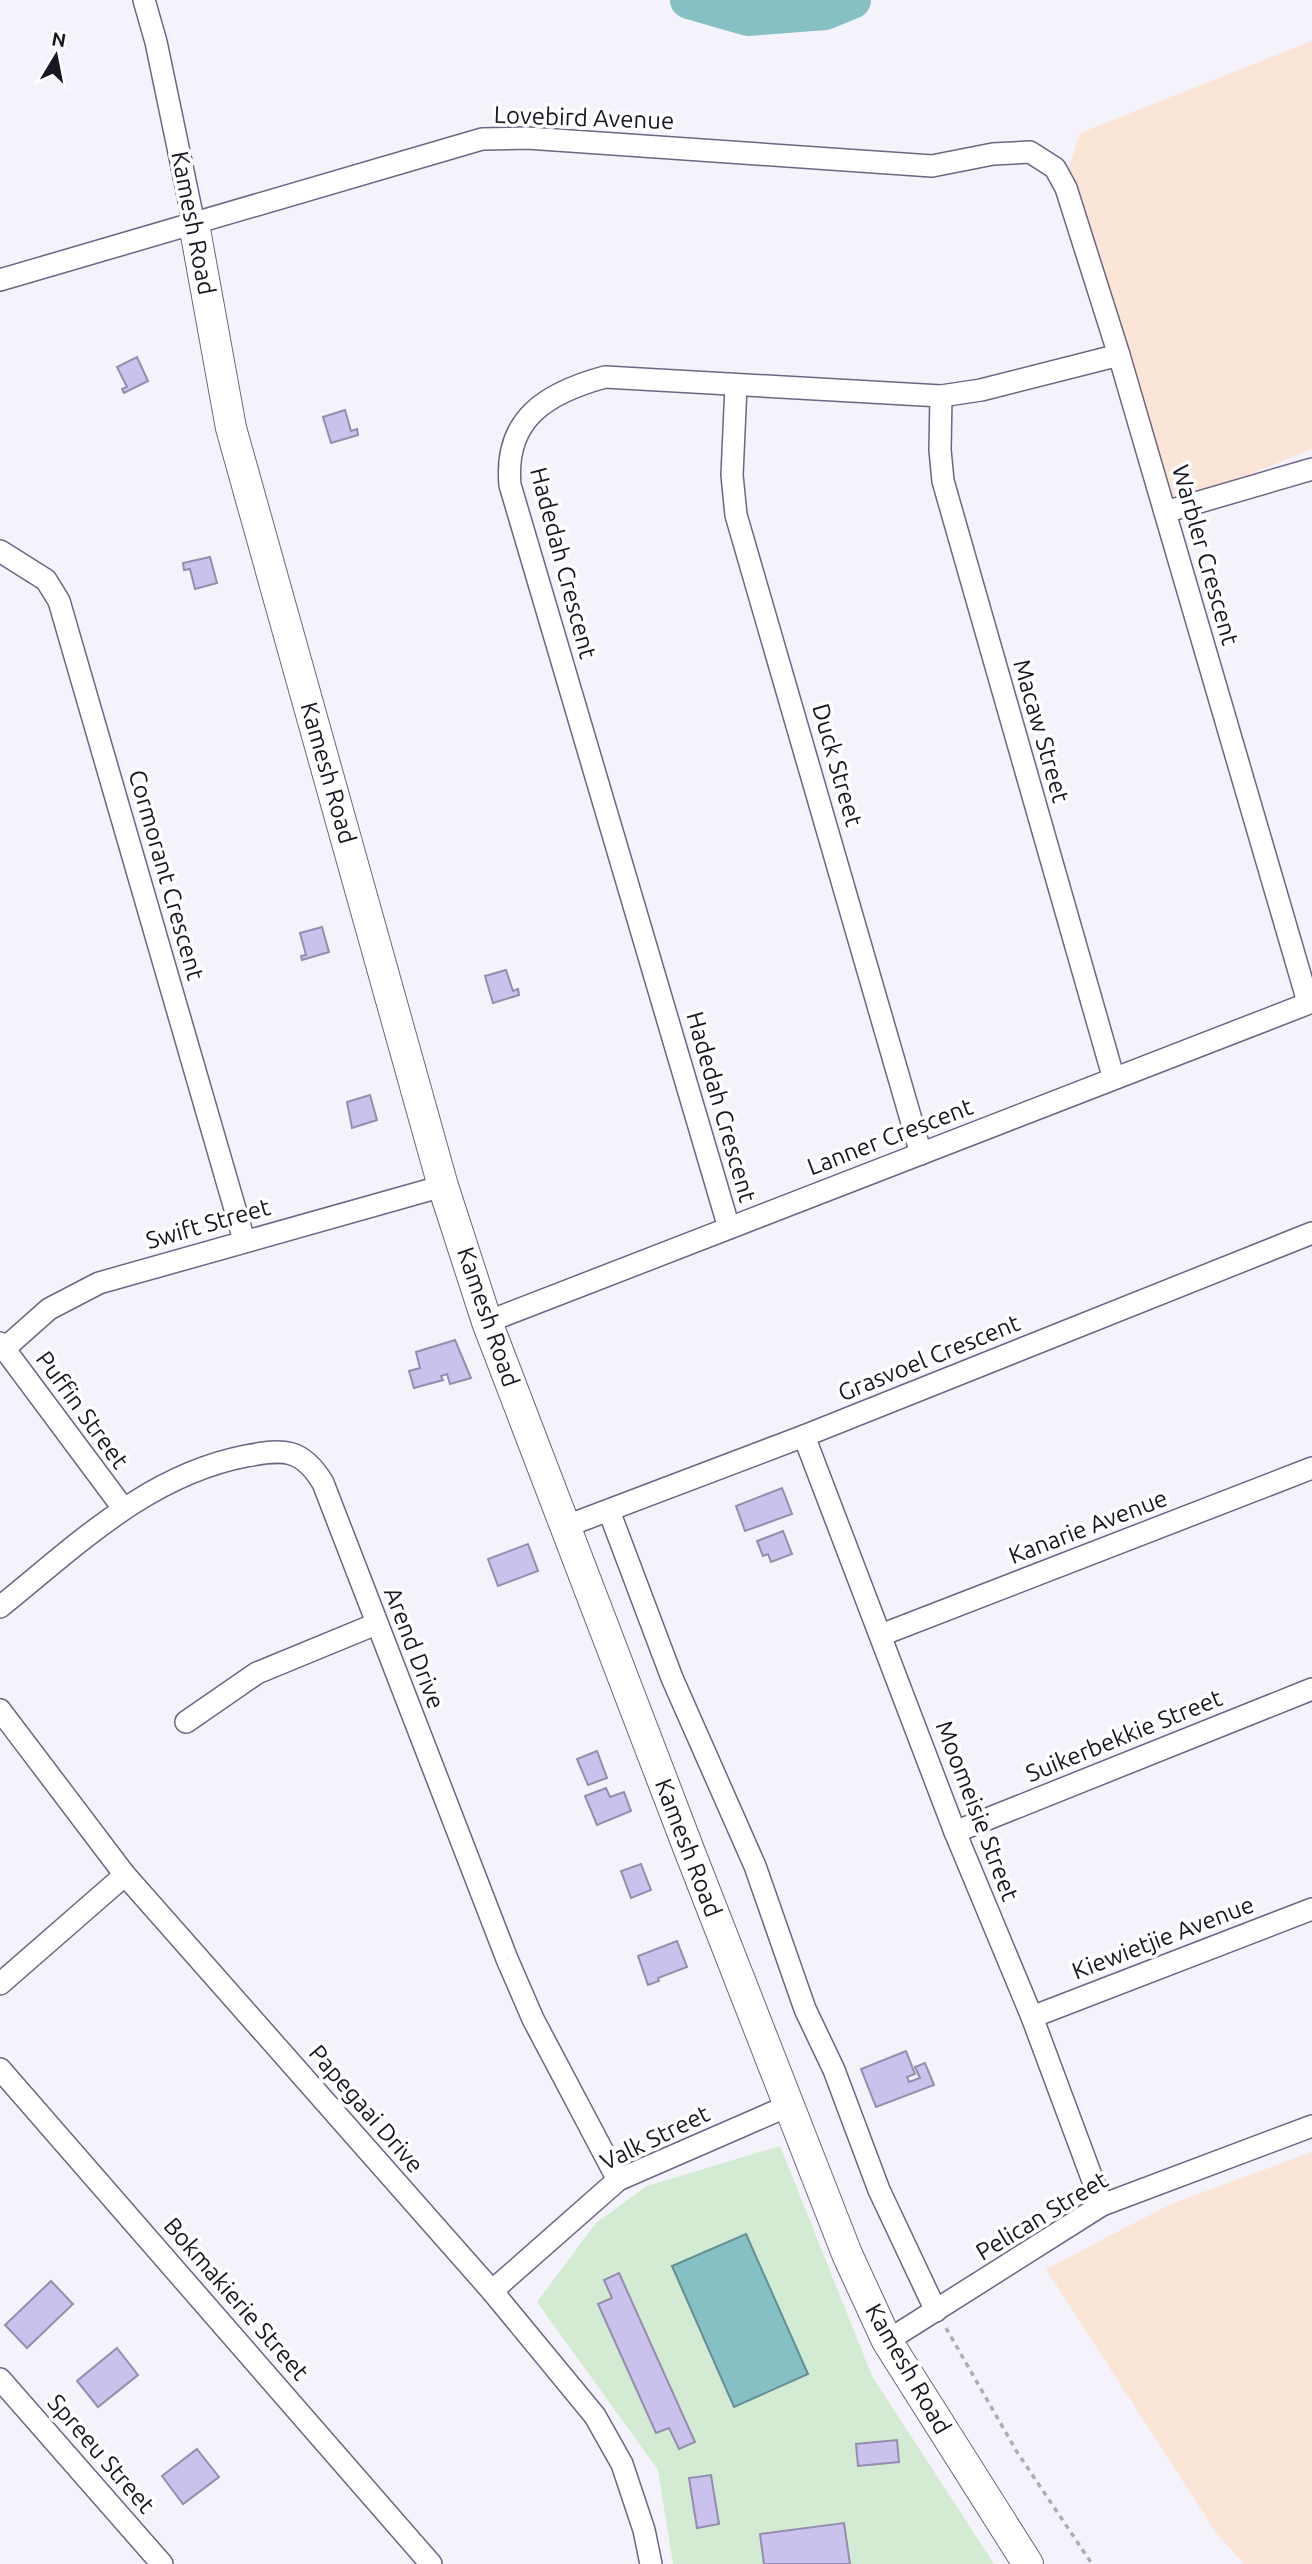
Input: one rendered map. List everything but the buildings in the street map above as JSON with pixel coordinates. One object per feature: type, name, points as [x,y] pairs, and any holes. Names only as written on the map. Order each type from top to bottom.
[{"type":"street","name":"Kamesh Road","points":[[144,0],[156,42],[194,224],[232,428],[443,1186],[487,1322],[842,2242],[887,2341],[1028,2564]]},
{"type":"street","name":"Lovebird Avenue","points":[[0,280],[468,142],[495,138],[932,166],[1016,151]]},
{"type":"street","name":"Warbler Crescent","points":[[1016,151],[1039,155],[1061,177],[1119,355],[1310,1002]]},
{"type":"street","name":"Hadedah Crescent","points":[[729,1228],[510,485],[508,466],[511,444],[524,421],[560,393],[589,382],[624,377],[736,386],[941,396],[981,390],[1119,355]]},
{"type":"street","name":"Duck Street","points":[[736,386],[732,475],[737,515],[921,1154]]},
{"type":"street","name":"Macaw Street","points":[[941,396],[940,450],[943,481],[1113,1076]]},
{"type":"street","points":[[1165,512],[1312,469]]},
{"type":"street","name":"Cormorant Crescent","points":[[0,551],[46,580],[59,601],[244,1240]]},
{"type":"street","name":"Lanner Crescent","points":[[487,1322],[921,1154],[1113,1076],[1310,1002]]},
{"type":"street","name":"Swift Street","points":[[2,1346],[49,1309],[99,1283],[443,1186]]},
{"type":"street","name":"Grasvoel Crescent","points":[[564,1527],[804,1436],[1312,1233]]},
{"type":"street","name":"Puffin Street","points":[[2,1346],[122,1508]]},
{"type":"street","name":"Moomeisie Street","points":[[804,1436],[955,1832],[1032,2017],[1102,2205]]},
{"type":"street","name":"Arend Drive","points":[[0,1607],[122,1508],[200,1467],[260,1454],[283,1452],[298,1455],[313,1466],[323,1483],[507,1959],[533,2019],[618,2180]]},
{"type":"street","name":"Kanarie Avenue","points":[[881,1634],[1312,1468]]},
{"type":"street","points":[[609,1511],[672,1678],[755,1866],[805,2009],[834,2070],[879,2190],[936,2311]]},
{"type":"street","points":[[186,1722],[257,1673],[376,1624]]},
{"type":"street","name":"Suikerbekkie Street","points":[[955,1832],[1312,1689]]},
{"type":"street","name":"Papegaai Drive","points":[[0,1710],[125,1875],[492,2291],[595,2416],[622,2464],[644,2530],[651,2564]]},
{"type":"street","points":[[0,1984],[125,1875]]},
{"type":"street","name":"Kiewietjie Avenue","points":[[1032,2017],[1312,1909]]},
{"type":"street","name":"Bokmakierie Street","points":[[0,2069],[431,2564]]},
{"type":"street","name":"Valk Street","points":[[492,2291],[618,2180],[790,2105]]},
{"type":"street","name":"Pelican Street","points":[[887,2341],[1102,2205],[1312,2126]]},
{"type":"street","name":"Spreeu Street","points":[[0,2379],[162,2564]]},
{"type":"path","points":[[936,2311],[1017,2452],[1091,2563]]},
{"type":"shaded area","points":[[1312,41],[1312,449],[1161,510],[1061,192],[1080,133]]},
{"type":"shaded area","points":[[1312,2152],[1312,2564],[1244,2564],[1217,2534],[1046,2269],[1171,2204]]},
{"type":"green space","points":[[780,2146],[872,2376],[994,2564],[673,2564],[658,2470],[537,2302],[596,2223],[647,2186]]},
{"type":"water","points":[[746,2234],[808,2374],[734,2407],[672,2266]]},
{"type":"waterway","points":[[689,0],[748,17],[825,11],[852,0]]}]
